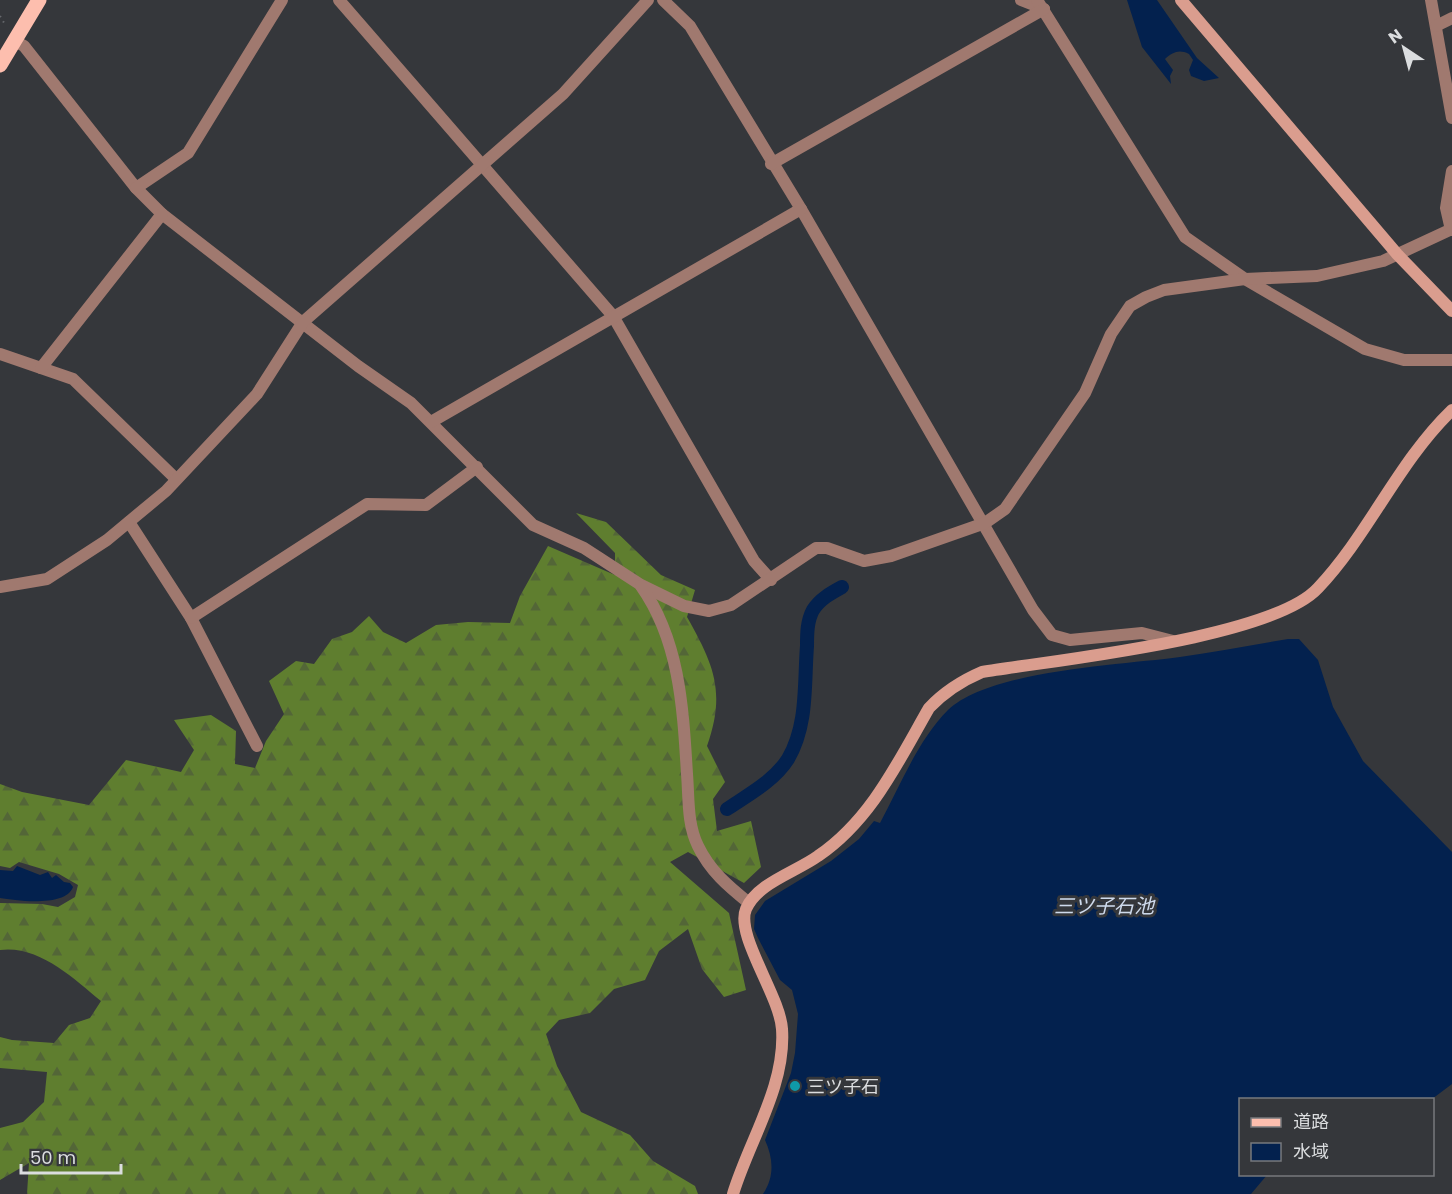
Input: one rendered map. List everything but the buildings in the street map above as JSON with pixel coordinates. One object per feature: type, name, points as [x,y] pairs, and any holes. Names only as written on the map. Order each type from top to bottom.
[{"type":"main road","points":[[0,65],[39,0]]},
{"type":"street","points":[[136,188],[188,153],[282,0]]},
{"type":"street","points":[[339,0],[613,316],[754,561],[771,580]]},
{"type":"street","points":[[0,587],[47,579],[129,522],[166,491],[257,394],[303,322],[563,94],[648,0]]},
{"type":"street","points":[[663,0],[690,26],[771,164],[801,209],[1034,610],[1052,635],[1070,640],[1142,633],[1173,641]]},
{"type":"street","points":[[1021,0],[1040,4],[1140,169],[1185,237],[1245,279],[1365,349],[1404,360],[1452,360]]},
{"type":"street","points":[[1181,0],[1396,254],[1452,311]]},
{"type":"street","points":[[1431,0],[1452,118]]},
{"type":"street","points":[[771,164],[1040,4]]},
{"type":"street","points":[[1436,26],[1452,18]]},
{"type":"street","points":[[15,41],[24,46],[136,188],[162,214],[411,403],[533,525],[584,548],[641,585],[684,606],[709,611],[730,605],[771,580],[816,548],[827,548],[864,561],[891,556],[985,523],[1005,509],[1085,393],[1111,334],[1130,306],[1164,290],[1245,279],[1317,276],[1383,261],[1451,229],[1446,208],[1452,171]]},
{"type":"street","points":[[431,422],[801,209]]},
{"type":"street","points":[[41,368],[162,214]]},
{"type":"street","points":[[0,354],[74,380],[176,479]]},
{"type":"street","points":[[733,1194],[774,1087],[782,1047],[781,1016],[776,1000],[745,930],[743,920],[749,903],[764,888],[818,857],[854,827],[882,790],[929,708],[957,684],[982,672],[1173,641],[1273,616],[1310,596],[1327,578],[1426,437],[1452,410]]},
{"type":"street","points":[[191,618],[366,504],[426,505],[477,467]]},
{"type":"street","points":[[129,522],[191,618],[257,746]]},
{"type":"street","points":[[641,585],[654,604],[669,643],[682,704],[690,820],[697,844],[716,876],[749,903]]},
{"type":"green space","points":[[576,513],[606,522],[661,575],[695,590],[687,617],[710,665],[716,694],[716,710],[707,746],[725,782],[713,799],[717,831],[751,821],[761,867],[744,883],[688,852],[670,862],[729,913],[746,990],[724,997],[702,969],[688,929],[659,951],[645,980],[614,989],[590,1013],[559,1020],[546,1034],[557,1066],[581,1112],[630,1135],[653,1161],[695,1186],[698,1194],[27,1194],[29,1163],[0,1180],[0,1128],[23,1122],[44,1102],[47,1072],[0,1068],[0,1037],[54,1043],[69,1025],[90,1018],[101,1001],[67,973],[42,958],[14,950],[0,950],[0,903],[42,904],[58,907],[75,897],[78,885],[59,874],[19,862],[10,868],[0,866],[0,784],[22,792],[89,805],[126,760],[181,772],[194,750],[174,720],[211,715],[236,731],[235,764],[255,768],[266,741],[284,714],[269,681],[296,661],[314,664],[332,639],[352,632],[369,616],[383,632],[406,643],[436,625],[468,622],[510,623],[520,596],[548,546],[615,575],[615,553]]},
{"type":"water","points":[[1127,0],[1157,0],[1197,58],[1219,78],[1204,81],[1191,76],[1189,70],[1193,60],[1189,54],[1179,52],[1165,59],[1173,70],[1170,76],[1171,84],[1142,47]]},
{"type":"water","name":"三ツ子石池","points":[[1299,639],[1318,660],[1333,707],[1363,761],[1452,852],[1452,1084],[1433,1098],[1239,1098],[1239,1176],[1266,1176],[1251,1194],[763,1194],[771,1174],[770,1154],[765,1140],[791,1073],[798,1014],[792,990],[780,980],[754,929],[755,915],[765,901],[831,861],[859,839],[874,821],[880,823],[910,764],[928,735],[948,710],[967,697],[993,686],[1024,678],[1092,667],[1180,657]]},
{"type":"water","points":[[17,866],[40,875],[48,872],[52,878],[56,875],[73,887],[61,898],[52,900],[29,901],[0,898],[0,870],[13,871]]},
{"type":"waterway","points":[[727,809],[768,781],[788,759],[802,718],[807,632],[810,619],[819,603],[842,587]]},
{"type":"place","name":"三ツ子石","points":[[795,1086]]}]
